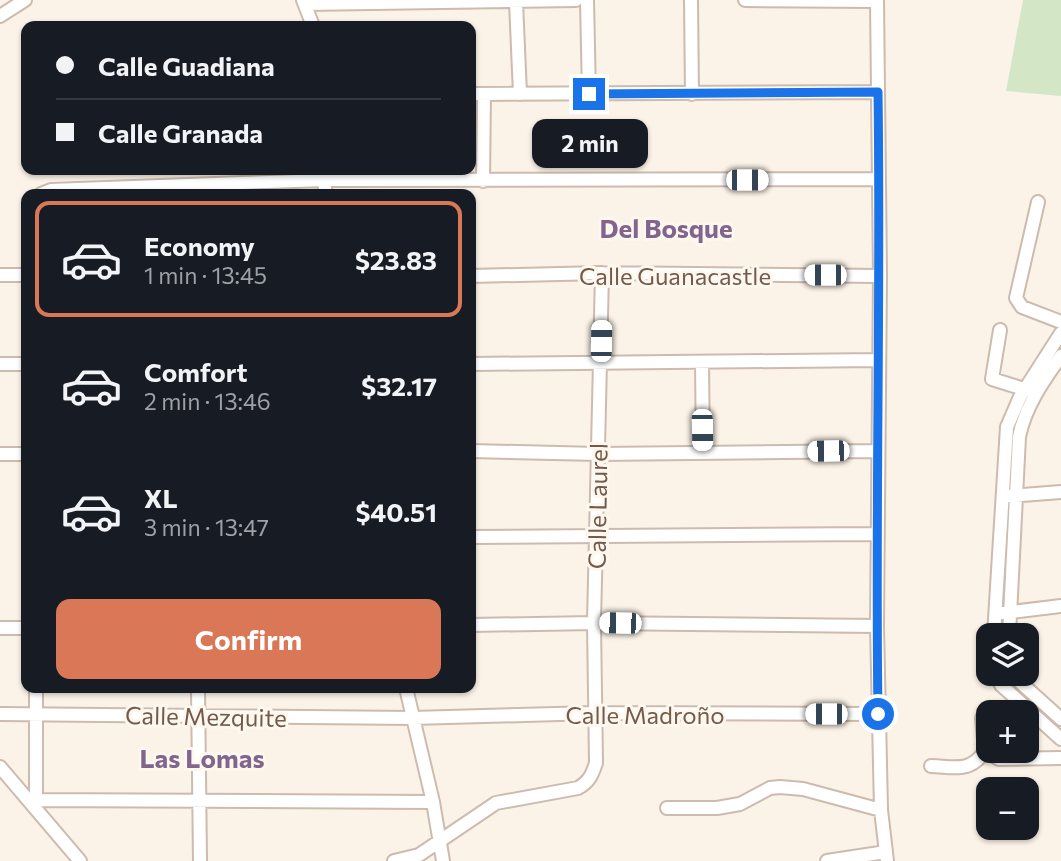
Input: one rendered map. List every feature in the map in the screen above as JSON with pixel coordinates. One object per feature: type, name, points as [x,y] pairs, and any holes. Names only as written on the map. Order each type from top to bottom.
[{"type":"street","points":[[0,16],[25,0]]},
{"type":"street","points":[[311,21],[304,2],[576,0]]},
{"type":"street","points":[[587,0],[589,94]]},
{"type":"street","points":[[691,0],[692,94]]},
{"type":"street","points":[[745,0],[877,1],[880,276],[877,626],[881,810],[886,856],[827,861]]},
{"type":"street","points":[[516,2],[520,94]]},
{"type":"street","points":[[483,181],[477,94],[878,92]]},
{"type":"street","points":[[204,189],[323,175],[483,181],[879,179]]},
{"type":"street","points":[[1038,202],[1016,298],[1022,307],[1061,321]]},
{"type":"street","name":"Calle Guanacastle","points":[[476,276],[602,273],[880,276]]},
{"type":"street","name":"Calle Laurel","points":[[439,841],[496,803],[579,788],[589,780],[596,763],[594,623],[602,273]]},
{"type":"street","points":[[0,275],[21,275]]},
{"type":"street","points":[[1000,330],[992,379],[1024,389]]},
{"type":"street","points":[[1005,623],[1002,612],[1002,496],[1007,427],[1024,389],[1061,333]]},
{"type":"street","points":[[998,623],[1002,612],[1016,496],[1022,421],[1061,356]]},
{"type":"street","points":[[476,364],[878,360]]},
{"type":"street","points":[[702,362],[703,453]]},
{"type":"street","points":[[0,364],[21,363]]},
{"type":"street","points":[[1032,377],[1061,376]]},
{"type":"street","points":[[476,451],[598,454],[878,451]]},
{"type":"street","points":[[0,454],[21,454]]},
{"type":"street","points":[[1002,496],[1061,492]]},
{"type":"street","points":[[476,537],[877,534]]},
{"type":"street","points":[[1002,612],[1061,606]]},
{"type":"street","points":[[476,625],[594,623],[877,626]]},
{"type":"street","points":[[0,628],[21,628]]},
{"type":"street","points":[[1005,686],[1061,739]]},
{"type":"street","points":[[1024,686],[1061,720]]},
{"type":"street","points":[[33,800],[36,693]]},
{"type":"street","points":[[198,693],[200,861]]},
{"type":"street","points":[[407,693],[433,802],[443,861]]},
{"type":"street","name":"Calle Madroño","points":[[413,718],[594,713],[878,714]]},
{"type":"street","name":"Calle Mezquite","points":[[0,714],[413,718]]},
{"type":"street","points":[[1045,725],[1061,720]]},
{"type":"street","points":[[1039,758],[1061,758]]},
{"type":"street","points":[[931,766],[968,767],[976,763]]},
{"type":"street","points":[[0,767],[33,800],[80,861]]},
{"type":"street","points":[[667,808],[740,804],[780,787],[803,789],[881,810]]},
{"type":"street","points":[[33,800],[433,802]]},
{"type":"street","points":[[394,861],[419,855],[439,841]]},
{"type":"green space","points":[[1023,0],[1061,0],[1061,96],[1006,91]]},
{"type":"district","name":"Del Bosque","points":[[666,227]]},
{"type":"district","name":"Las Lomas","points":[[202,757]]},
{"type":"route","points":[[589,94],[878,92],[878,714]]}]
